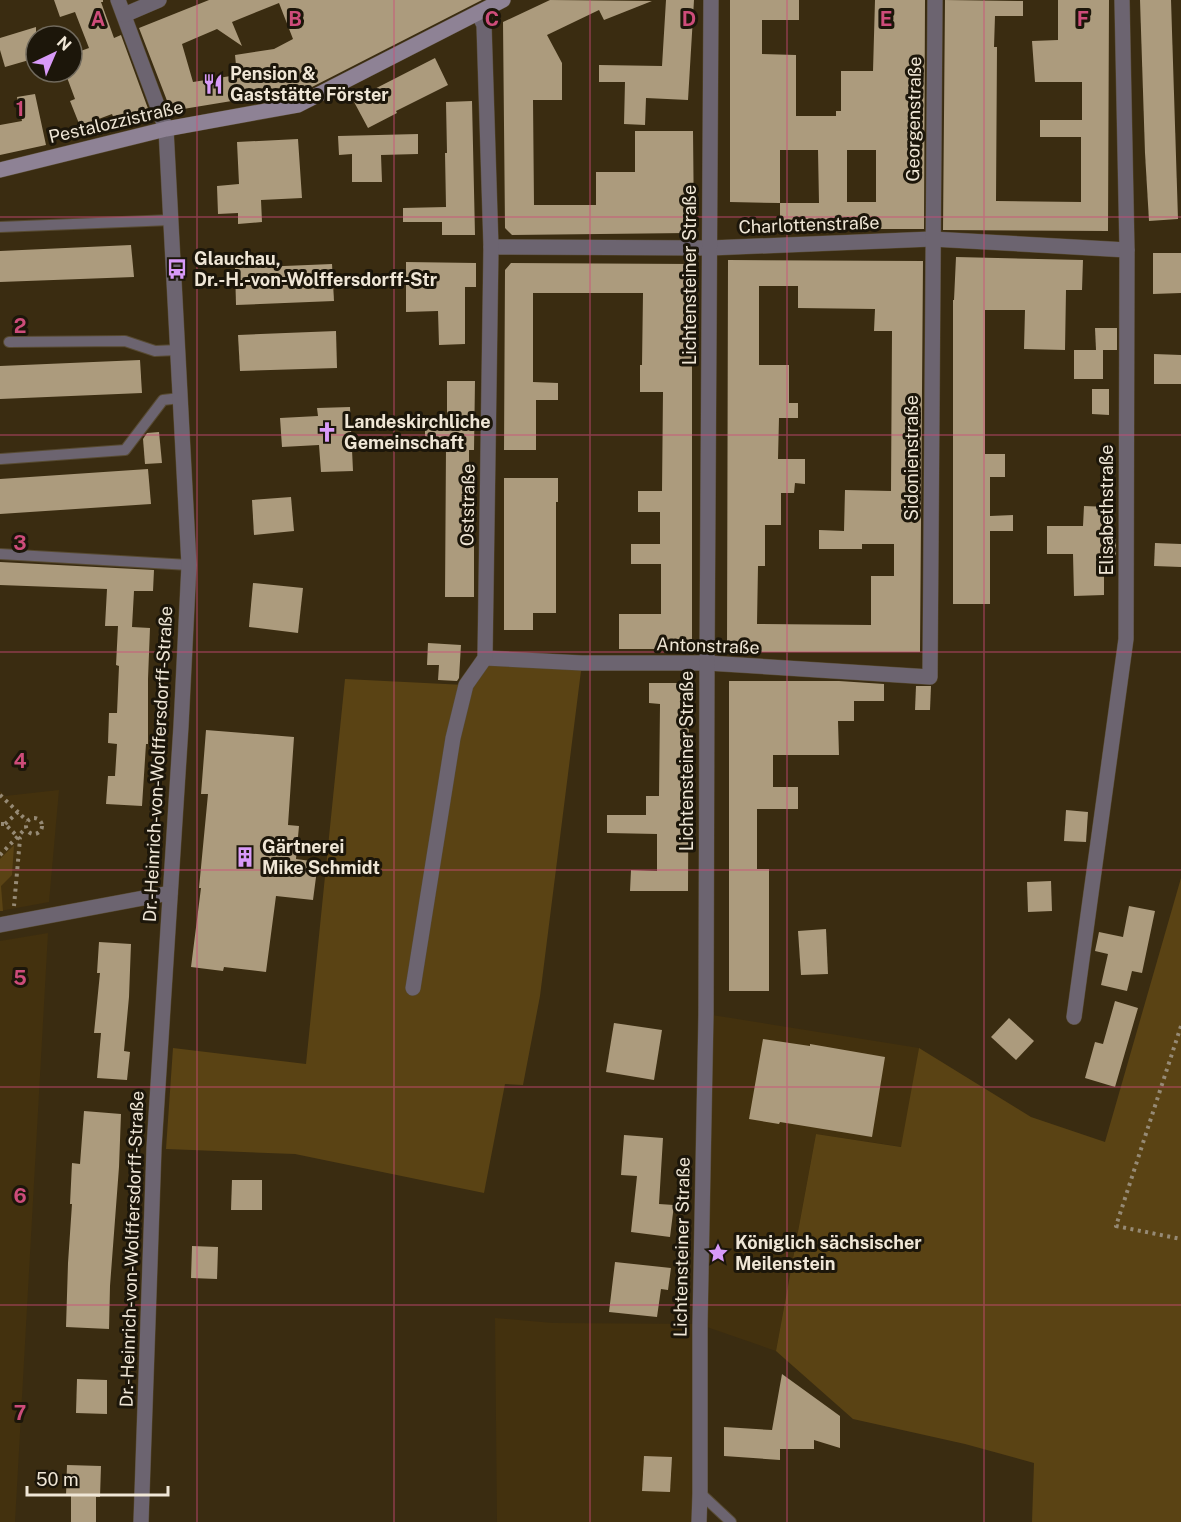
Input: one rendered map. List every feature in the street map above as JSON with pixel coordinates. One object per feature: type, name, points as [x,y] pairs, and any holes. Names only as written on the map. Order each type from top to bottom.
[{"type":"street","name":"Dr.-Heinrich-von-Wolffersdorff-Straße","points":[[118,0],[166,129],[189,565],[154,1148],[141,1522]]},
{"type":"street","points":[[124,15],[159,0]]},
{"type":"street","name":"Lichtensteiner Straße","points":[[699,1522],[706,1014],[711,0]]},
{"type":"street","name":"Georgenstraße","points":[[932,239],[935,0]]},
{"type":"street","name":"Elisabethstraße","points":[[1074,1017],[1126,639],[1127,250],[1122,0]]},
{"type":"street","name":"Pestalozzistraße","points":[[0,170],[166,129],[298,105],[498,1]]},
{"type":"street","name":"Oststraße","points":[[478,13],[484,25],[491,247],[485,658]]},
{"type":"street","name":"Charlottenstraße","points":[[491,247],[710,248],[932,239],[1127,250]]},
{"type":"street","name":"Sidonienstraße","points":[[930,677],[932,239]]},
{"type":"street","points":[[413,988],[453,738],[466,685],[485,658]]},
{"type":"street","name":"Antonstraße","points":[[485,658],[582,663],[707,663],[930,677]]},
{"type":"street","points":[[0,925],[170,893]]},
{"type":"lane","points":[[0,227],[171,220]]},
{"type":"lane","points":[[9,342],[124,341],[155,351],[178,350]]},
{"type":"lane","points":[[1,459],[125,450],[163,400],[180,398]]},
{"type":"lane","points":[[0,554],[189,565]]},
{"type":"lane","points":[[700,1493],[731,1522]]},
{"type":"path","points":[[0,795],[27,822],[27,830]]},
{"type":"path","points":[[16,922],[14,909],[20,838],[3,824],[18,812]]},
{"type":"path","points":[[27,822],[34,818],[38,819],[42,826],[38,833],[30,833],[27,830]]},
{"type":"path","points":[[0,855],[23,831],[27,830]]},
{"type":"path","points":[[1181,1026],[1116,1226],[1181,1239]]},
{"type":"shaded area","points":[[485,658],[582,663],[540,996],[523,1085],[505,1084],[484,1193],[295,1154],[166,1149],[173,1048],[306,1064],[345,679],[465,685]]},
{"type":"shaded area","points":[[59,790],[49,902],[0,911],[0,791],[5,796]]},
{"type":"shaded area","points":[[14,845],[12,875],[1,886],[3,911],[0,911],[0,859]]},
{"type":"shaded area","points":[[1181,878],[1181,1522],[1032,1522],[1034,1463],[965,1444],[853,1419],[776,1351],[816,1134],[901,1147],[919,1048],[1031,1117],[1105,1142]]},
{"type":"shaded area","points":[[48,933],[15,1522],[0,1522],[0,941]]},
{"type":"shaded area","points":[[706,1014],[919,1048],[903,1147],[816,1134],[776,1351],[701,1325],[699,1522],[497,1522],[495,1318],[553,1323],[700,1324]]},
{"type":"building","points":[[54,0],[103,0],[101,2],[114,38],[121,35],[150,114],[117,127],[112,114],[80,126],[70,101],[75,99],[69,84],[84,84],[84,50],[89,48],[84,35],[84,24],[80,24],[75,12],[60,17]]},
{"type":"building","points":[[209,0],[482,0],[310,88],[171,111],[139,28]],"holes":[[[279,3],[293,39],[274,49],[235,55],[237,75],[193,82],[182,44],[217,29],[242,46],[232,22]]]},
{"type":"building","points":[[550,0],[652,1],[604,20],[599,10],[547,35],[562,63],[562,100],[533,100],[534,205],[596,205],[596,172],[635,172],[635,131],[693,131],[694,228],[688,233],[512,235],[505,228],[503,22]]},
{"type":"building","points":[[666,0],[694,0],[688,100],[646,98],[645,125],[624,124],[625,82],[599,82],[599,65],[662,66]]},
{"type":"building","points":[[730,0],[799,0],[799,20],[762,20],[762,54],[796,55],[796,116],[836,116],[836,111],[841,111],[841,71],[873,71],[875,0],[925,0],[924,229],[780,229],[780,203],[730,202]],"holes":[[[780,150],[818,150],[819,203],[780,203]],[[847,150],[876,150],[876,202],[847,202]]]},
{"type":"building","points":[[945,0],[1023,1],[1023,16],[995,16],[994,47],[997,47],[996,201],[1081,202],[1081,137],[1040,137],[1040,120],[1082,120],[1082,82],[1035,82],[1032,41],[1058,40],[1058,0],[1109,0],[1108,231],[943,230]]},
{"type":"building","points":[[1140,0],[1171,0],[1178,219],[1149,221]]},
{"type":"building","points":[[24,31],[24,61],[5,67],[0,50],[0,38]]},
{"type":"building","points":[[435,58],[448,85],[368,128],[353,100]]},
{"type":"building","points":[[35,94],[46,145],[0,155],[0,125],[22,121],[17,97]]},
{"type":"building","points":[[472,101],[475,235],[442,235],[442,222],[403,222],[403,208],[446,207],[446,102]]},
{"type":"building","points":[[418,134],[418,154],[381,155],[382,182],[352,182],[352,154],[339,155],[338,136]]},
{"type":"building","points":[[298,139],[302,198],[261,200],[262,222],[238,224],[238,213],[218,214],[217,186],[239,184],[237,142]]},
{"type":"building","points":[[131,245],[134,277],[0,282],[0,251]]},
{"type":"building","points":[[1153,253],[1181,253],[1181,293],[1153,294]]},
{"type":"building","points":[[956,257],[1083,260],[1082,290],[1066,290],[1065,350],[1024,349],[1025,310],[985,310],[985,454],[1005,454],[1005,477],[990,477],[990,516],[1013,515],[1013,531],[990,531],[990,604],[953,604],[953,300]]},
{"type":"building","points":[[728,260],[923,261],[920,652],[727,652]],"holes":[[[759,286],[798,286],[798,308],[875,309],[874,331],[892,331],[891,491],[845,490],[844,531],[819,530],[819,549],[862,549],[862,544],[894,544],[894,576],[871,576],[871,625],[757,624],[758,566],[765,566],[765,525],[781,525],[781,493],[794,493],[795,483],[805,484],[805,459],[778,459],[779,418],[798,418],[798,403],[789,403],[789,365],[759,365]]]},
{"type":"building","points":[[406,262],[476,263],[476,287],[465,287],[465,344],[439,345],[438,311],[406,312]]},
{"type":"building","points":[[511,263],[692,264],[692,644],[687,649],[619,649],[619,614],[661,614],[661,564],[631,564],[631,544],[660,544],[660,512],[638,512],[638,491],[662,491],[663,392],[640,392],[643,293],[533,293],[533,382],[558,383],[558,400],[536,400],[536,450],[504,450],[505,270]]},
{"type":"building","points":[[332,264],[334,301],[236,305],[235,268]]},
{"type":"building","points":[[1095,328],[1117,328],[1117,350],[1096,350]]},
{"type":"building","points":[[336,331],[337,368],[240,371],[238,335]]},
{"type":"building","points":[[1074,350],[1103,350],[1103,379],[1074,379]]},
{"type":"building","points":[[1154,354],[1181,355],[1181,384],[1154,384]]},
{"type":"building","points":[[140,360],[142,393],[0,399],[0,366]]},
{"type":"building","points":[[447,381],[475,381],[474,450],[469,450],[469,477],[474,477],[474,597],[445,597],[446,447],[425,447],[425,424],[447,424]]},
{"type":"building","points":[[1092,389],[1109,389],[1109,415],[1092,414]]},
{"type":"building","points":[[350,407],[353,471],[321,472],[319,445],[282,447],[280,418],[318,416],[317,408]]},
{"type":"building","points":[[159,432],[162,463],[145,464],[143,439],[147,433]]},
{"type":"building","points":[[148,469],[151,504],[0,514],[0,479]]},
{"type":"building","points":[[504,478],[558,478],[556,613],[533,613],[533,630],[504,630]]},
{"type":"building","points":[[291,497],[294,531],[254,535],[252,500]]},
{"type":"building","points":[[1084,506],[1109,507],[1107,533],[1116,533],[1116,559],[1104,559],[1104,595],[1074,596],[1073,554],[1047,554],[1047,526],[1083,526]]},
{"type":"building","points":[[1155,543],[1181,544],[1181,567],[1154,566]]},
{"type":"building","points":[[0,562],[154,570],[153,591],[134,591],[132,627],[150,628],[148,744],[146,744],[142,806],[106,804],[108,776],[115,776],[117,744],[108,743],[109,713],[117,713],[119,666],[116,665],[118,626],[105,626],[107,589],[0,585]]},
{"type":"building","points":[[253,583],[303,588],[298,633],[249,627]]},
{"type":"building","points":[[428,643],[461,645],[457,681],[438,680],[439,665],[427,665]]},
{"type":"building","points":[[729,681],[839,681],[884,684],[884,701],[854,701],[854,721],[838,721],[839,755],[773,755],[773,787],[798,787],[798,809],[757,809],[757,869],[769,869],[769,991],[729,991]]},
{"type":"building","points":[[649,683],[689,683],[688,891],[630,891],[631,870],[657,871],[657,834],[607,833],[607,815],[646,815],[646,796],[659,796],[660,704],[649,703]]},
{"type":"building","points":[[916,686],[931,686],[930,710],[915,710]]},
{"type":"building","points":[[206,730],[294,737],[288,825],[299,826],[296,859],[318,862],[313,900],[276,896],[266,972],[224,967],[223,971],[191,967],[201,888],[199,888],[208,794],[201,794]]},
{"type":"building","points":[[1066,810],[1088,812],[1086,842],[1064,841]]},
{"type":"building","points":[[1051,881],[1052,911],[1028,912],[1027,882]]},
{"type":"building","points":[[1129,906],[1155,911],[1142,973],[1132,971],[1127,991],[1101,985],[1108,954],[1095,951],[1099,932],[1123,937]]},
{"type":"building","points":[[826,929],[828,974],[801,975],[798,931]]},
{"type":"building","points":[[99,942],[131,944],[124,1051],[130,1052],[127,1080],[97,1078],[101,1033],[94,1033],[100,973],[97,973]]},
{"type":"building","points":[[1115,1001],[1138,1008],[1115,1087],[1085,1078],[1095,1042],[1103,1044]]},
{"type":"building","points":[[1009,1018],[1034,1041],[1016,1060],[991,1037]]},
{"type":"building","points":[[614,1023],[662,1030],[654,1080],[606,1072]]},
{"type":"building","points":[[763,1039],[810,1046],[810,1044],[885,1057],[872,1137],[749,1119]]},
{"type":"building","points":[[84,1111],[121,1114],[109,1329],[66,1327],[72,1163],[80,1164]]},
{"type":"building","points":[[624,1135],[663,1138],[659,1204],[674,1205],[670,1237],[631,1232],[637,1176],[621,1175]]},
{"type":"building","points":[[232,1180],[262,1180],[262,1210],[231,1210]]},
{"type":"building","points":[[192,1246],[218,1247],[217,1279],[191,1278]]},
{"type":"building","points":[[615,1262],[671,1268],[668,1290],[661,1289],[657,1317],[609,1312]]},
{"type":"building","points":[[782,1374],[840,1416],[840,1448],[814,1440],[814,1449],[780,1449],[780,1460],[724,1456],[724,1427],[772,1430]]},
{"type":"building","points":[[77,1379],[107,1380],[107,1414],[76,1413]]},
{"type":"building","points":[[644,1456],[672,1457],[670,1492],[642,1491]]},
{"type":"building","points":[[67,1465],[101,1466],[100,1497],[96,1497],[96,1522],[71,1522],[71,1496],[66,1496]]},
{"type":"place","name":"Pension & Gaststätte Förster","points":[[213,84]]},
{"type":"place","name":"Glauchau, Dr.-H.-von-Wolffersdorff-Str","points":[[177,269]]},
{"type":"place","name":"Landeskirchliche Gemeinschaft","points":[[327,432]]},
{"type":"place","name":"Gärtnerei Mike Schmidt","points":[[245,857]]},
{"type":"place","name":"Königlich sächsischer Meilenstein","points":[[718,1253]]}]
